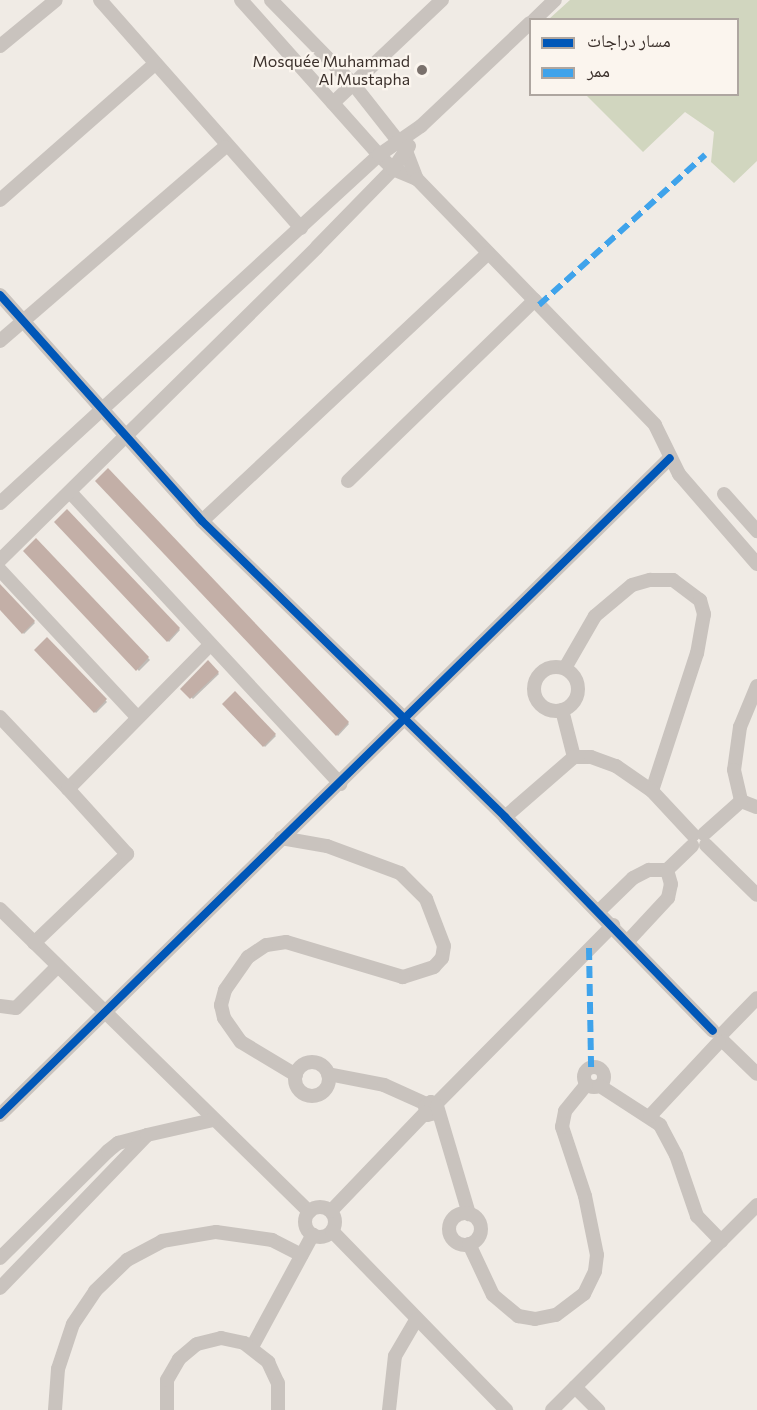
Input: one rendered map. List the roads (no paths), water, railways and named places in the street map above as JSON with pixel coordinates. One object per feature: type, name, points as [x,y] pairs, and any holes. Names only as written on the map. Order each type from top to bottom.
[{"type":"street","points":[[0,46],[56,0]]},
{"type":"street","points":[[100,0],[225,147],[301,228]]},
{"type":"street","points":[[272,0],[354,85],[401,146],[417,179],[655,425],[670,458],[736,542],[757,564]]},
{"type":"street","points":[[333,103],[442,0]]},
{"type":"street","points":[[536,18],[555,0]]},
{"type":"street","points":[[245,1],[379,155],[393,169],[417,179]]},
{"type":"street","points":[[0,503],[379,155],[401,146],[529,25]]},
{"type":"street","points":[[0,201],[155,64]]},
{"type":"street","points":[[0,560],[393,169],[401,146]]},
{"type":"street","points":[[0,341],[225,147]]},
{"type":"street","points":[[202,521],[488,253]]},
{"type":"street","points":[[0,295],[125,438],[202,521],[402,720],[506,817],[757,1074]]},
{"type":"street","points":[[348,481],[535,300]]},
{"type":"street","points":[[0,1115],[670,458]]},
{"type":"street","points":[[70,492],[340,784]]},
{"type":"street","points":[[724,494],[755,526],[736,542]]},
{"type":"street","points":[[0,570],[138,718]]},
{"type":"street","points":[[565,669],[595,616],[632,585],[650,580],[673,580],[700,600],[704,614],[697,653],[652,791]]},
{"type":"street","points":[[68,789],[210,645]]},
{"type":"street","points":[[565,669],[576,679],[578,690],[574,701],[562,710],[545,708],[536,697],[534,687],[545,670],[565,669]]},
{"type":"street","points":[[741,801],[734,770],[735,747],[757,686]]},
{"type":"street","points":[[562,710],[574,758]]},
{"type":"street","points":[[0,717],[127,854],[34,943]]},
{"type":"street","points":[[506,817],[574,758],[591,758],[616,766],[652,791],[699,840],[752,880],[757,895]]},
{"type":"street","points":[[741,801],[757,807]]},
{"type":"street","points":[[599,911],[640,873],[666,870],[741,801]]},
{"type":"street","points":[[281,838],[327,846],[400,873],[426,899],[444,946],[442,958],[434,967],[403,977],[285,942],[266,945],[248,957],[225,990],[221,1005],[224,1018],[241,1042],[296,1075]]},
{"type":"street","points":[[628,941],[668,898],[671,884],[666,870]]},
{"type":"street","points":[[0,909],[309,1212]]},
{"type":"street","points":[[331,1211],[613,925]]},
{"type":"street","points":[[0,1006],[16,1008],[58,966]]},
{"type":"street","points":[[650,1116],[720,1036],[757,998]]},
{"type":"street","points":[[312,1063],[322,1065],[328,1074],[326,1088],[315,1096],[299,1089],[296,1075],[302,1066],[312,1063]]},
{"type":"street","points":[[328,1074],[374,1082],[431,1109],[469,1214],[476,1218],[480,1230],[469,1244]]},
{"type":"street","points":[[469,1244],[493,1295],[518,1316],[535,1319],[556,1315],[584,1294],[596,1271],[597,1255],[585,1196],[562,1127],[565,1111],[593,1085],[650,1116],[672,1145],[697,1216],[721,1241]]},
{"type":"street","points":[[0,1258],[118,1143],[213,1120]]},
{"type":"street","points":[[0,1288],[147,1135]]},
{"type":"street","points":[[552,1410],[757,1205]]},
{"type":"street","points":[[309,1212],[320,1207],[331,1211]]},
{"type":"street","points":[[309,1212],[306,1224],[313,1234],[320,1236],[332,1231],[335,1224],[331,1211]]},
{"type":"street","points":[[469,1214],[454,1217],[449,1230],[456,1241],[469,1244]]},
{"type":"street","points":[[37,1221],[51,1234]]},
{"type":"street","points":[[332,1231],[416,1320],[506,1410]]},
{"type":"street","points":[[55,1410],[58,1369],[77,1316],[118,1266],[137,1254],[178,1237],[216,1232],[272,1240],[302,1255]]},
{"type":"street","points":[[252,1347],[313,1234]]},
{"type":"street","points":[[22,1237],[36,1251]]},
{"type":"street","points":[[389,1410],[395,1356],[416,1320]]},
{"type":"street","points":[[167,1410],[165,1388],[170,1372],[191,1348],[221,1338],[252,1347],[276,1376],[278,1410]]},
{"type":"street","points":[[575,1387],[598,1410]]},
{"type":"place","name":"Mosquée Muhammad Al Mustapha","points":[[422,70]]}]
